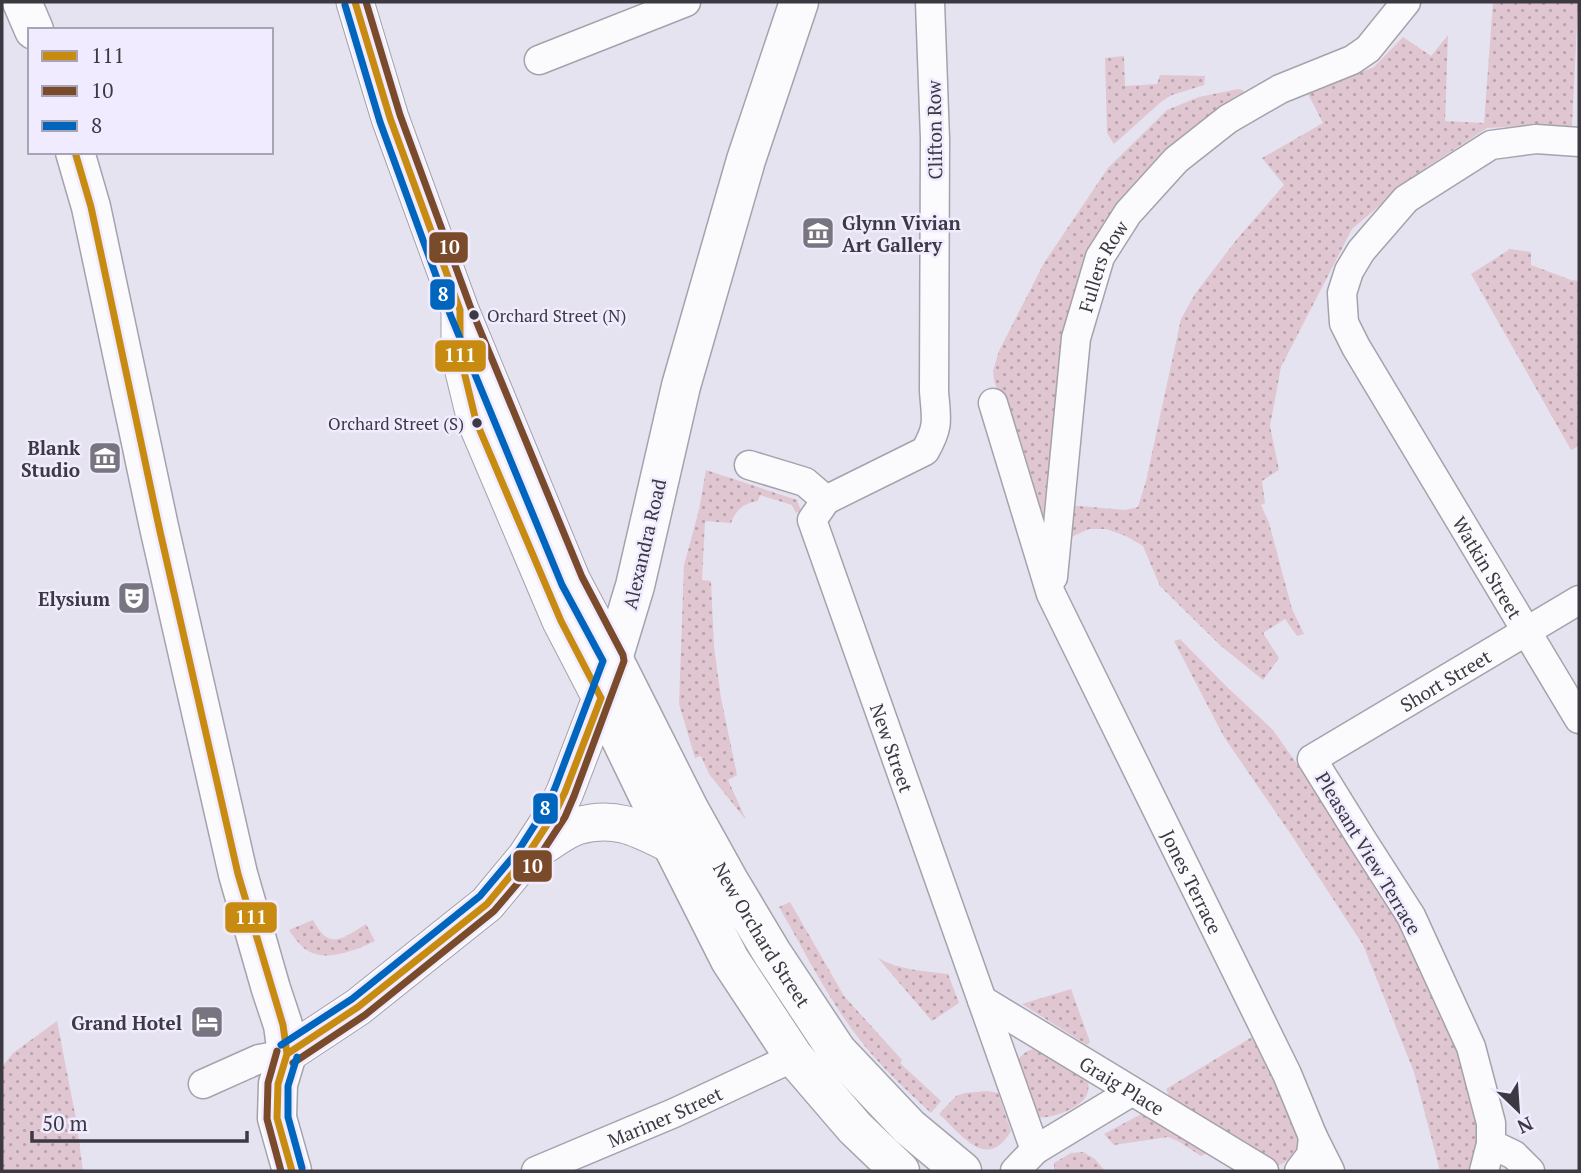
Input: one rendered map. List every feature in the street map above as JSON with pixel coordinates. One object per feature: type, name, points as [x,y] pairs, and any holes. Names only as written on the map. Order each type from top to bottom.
[{"type":"main road","points":[[22,2],[33,28]]},
{"type":"main road","name":"Alexandra Road","points":[[601,698],[635,586],[685,373],[746,160],[799,2]]},
{"type":"main road","points":[[76,154],[94,219],[156,514],[238,874],[283,1025],[287,1054],[278,1084],[277,1118],[292,1171]]},
{"type":"main road","name":"New Orchard Street","points":[[614,660],[729,881],[772,953],[837,1051],[909,1127],[962,1171]]},
{"type":"main road","name":"New Orchard Street","points":[[601,698],[671,845],[730,960],[794,1057],[855,1128],[900,1171]]},
{"type":"street","points":[[355,2],[390,118],[460,310],[567,570],[614,660]]},
{"type":"street","points":[[539,60],[686,2]]},
{"type":"street","name":"Clifton Row","points":[[826,500],[925,451],[937,427],[933,391],[935,139],[930,2]]},
{"type":"street","name":"Fullers Row","points":[[1051,594],[1076,338],[1100,257],[1128,213],[1176,160],[1228,119],[1280,89],[1352,60],[1368,49],[1406,2]]},
{"type":"street","name":"Watkin Street","points":[[1579,142],[1536,139],[1491,145],[1406,199],[1361,251],[1349,271],[1342,293],[1344,323],[1356,347],[1579,719]]},
{"type":"street","points":[[460,310],[460,355],[476,421],[561,621],[601,698]]},
{"type":"street","name":"Jones Terrace","points":[[993,402],[1051,594],[1281,1061],[1330,1171]]},
{"type":"street","points":[[749,465],[805,482],[826,500]]},
{"type":"street","name":"New Street","points":[[826,500],[812,520],[982,1000]]},
{"type":"street","name":"Short Street","points":[[1312,759],[1579,600]]},
{"type":"street","name":"Alexandra Road","points":[[287,1054],[358,1007],[487,904],[526,857],[561,802],[601,698]]},
{"type":"street","name":"Pleasant View Terrace","points":[[1312,759],[1411,916],[1471,1047],[1492,1123],[1491,1144],[1484,1171]]},
{"type":"street","points":[[526,857],[575,827],[611,822],[635,827],[671,845]]},
{"type":"street","points":[[982,1000],[1035,1150]]},
{"type":"street","name":"Graig Place","points":[[982,1000],[1264,1171]]},
{"type":"street","points":[[203,1084],[259,1059],[287,1054]]},
{"type":"street","name":"Mariner Street","points":[[536,1171],[674,1114],[794,1057]]},
{"type":"street","points":[[1015,1171],[1035,1150],[1131,1091]]},
{"type":"street","points":[[1299,1171],[1311,1155],[1314,1137]]},
{"type":"street","points":[[1491,1144],[1514,1154],[1530,1171]]},
{"type":"shaded area","points":[[1493,2],[1578,2],[1572,128],[1487,128],[1418,173],[1352,229],[1281,367],[1270,426],[1279,470],[1262,481],[1265,503],[1261,505],[1269,523],[1292,609],[1304,634],[1297,636],[1285,619],[1263,633],[1279,658],[1263,680],[1221,646],[1160,586],[1143,546],[1106,529],[1089,529],[1069,538],[1068,505],[1125,510],[1138,507],[1181,319],[1195,294],[1237,239],[1284,185],[1262,158],[1323,123],[1308,94],[1374,67],[1403,37],[1431,56],[1448,35],[1445,121],[1484,123]]},
{"type":"shaded area","points":[[1124,56],[1125,86],[1157,84],[1160,75],[1205,76],[1204,85],[1172,95],[1161,102],[1114,144],[1107,133],[1105,58]]},
{"type":"shaded area","points":[[1243,90],[1244,94],[1142,185],[1067,354],[1049,475],[1047,527],[1039,531],[994,380],[993,371],[999,351],[1044,263],[1108,168],[1167,110],[1199,97]]},
{"type":"shaded area","points":[[1510,249],[1531,252],[1531,265],[1579,281],[1579,446],[1571,450],[1471,274]]},
{"type":"shaded area","points":[[706,470],[797,500],[801,511],[796,513],[792,505],[760,495],[758,501],[738,510],[731,523],[705,521],[702,580],[711,581],[714,647],[721,698],[737,775],[728,780],[746,820],[709,774],[701,756],[695,758],[679,704],[684,565],[699,510]]},
{"type":"shaded area","points":[[1180,639],[1273,730],[1319,795],[1400,922],[1459,1047],[1478,1124],[1472,1171],[1440,1171],[1414,1072],[1363,945],[1224,737],[1174,641]]},
{"type":"shaded area","points":[[790,902],[844,996],[902,1060],[900,1063],[941,1101],[931,1113],[876,1060],[838,1008],[779,907]]},
{"type":"shaded area","points":[[313,920],[319,930],[330,939],[343,937],[366,924],[375,941],[333,955],[316,954],[302,947],[289,930]]},
{"type":"shaded area","points":[[878,958],[903,968],[948,974],[959,1003],[932,1021]]},
{"type":"shaded area","points":[[1071,989],[1090,1042],[1087,1045],[1022,1004]]},
{"type":"shaded area","points":[[57,1021],[83,1171],[2,1171],[2,1067],[13,1053]]},
{"type":"shaded area","points":[[1252,1037],[1301,1134],[1297,1152],[1275,1167],[1170,1098],[1166,1089]]},
{"type":"shaded area","points":[[1041,1047],[1088,1080],[1089,1087],[1085,1098],[1069,1110],[1036,1117],[1016,1063],[1026,1052]]},
{"type":"shaded area","points":[[987,1091],[998,1093],[1011,1131],[1002,1143],[993,1149],[975,1146],[939,1114],[956,1096]]},
{"type":"shaded area","points":[[1145,1112],[1213,1144],[1207,1153],[1201,1156],[1168,1137],[1114,1145],[1104,1134]]},
{"type":"shaded area","points":[[1083,1152],[1095,1159],[1105,1171],[1054,1171],[1054,1163],[1071,1153]]},
{"type":"transit line","name":"111","points":[[355,2],[390,118],[460,310],[460,355],[476,421],[561,621],[601,698]]},
{"type":"transit line","name":"10","points":[[293,1063],[365,1015],[494,911],[535,863],[565,817],[624,661],[582,577],[470,306],[400,115],[366,2]]},
{"type":"transit line","name":"8","points":[[281,1045],[352,999],[480,896],[518,851],[547,806],[603,661],[562,585],[450,314],[380,122],[345,5]]},
{"type":"transit line","name":"111","points":[[76,154],[91,207],[159,527],[238,874],[283,1025],[287,1054],[278,1084],[277,1118],[292,1171]]},
{"type":"transit line","name":"111","points":[[287,1054],[358,1007],[487,904],[526,857],[556,811],[601,698]]},
{"type":"transit line","name":"10","points":[[277,1051],[268,1083],[267,1119],[281,1171]]},
{"type":"transit line","name":"8","points":[[297,1057],[288,1086],[288,1117],[302,1168]]},
{"type":"place","name":"Glynn Vivian Art Gallery","points":[[818,233]]},
{"type":"place","name":"Orchard Street (N)","points":[[474,315]]},
{"type":"place","name":"Orchard Street (S)","points":[[477,423]]},
{"type":"place","name":"Blank Studio","points":[[105,458]]},
{"type":"place","name":"Elysium","points":[[134,598]]},
{"type":"place","name":"Grand Hotel","points":[[207,1022]]}]
